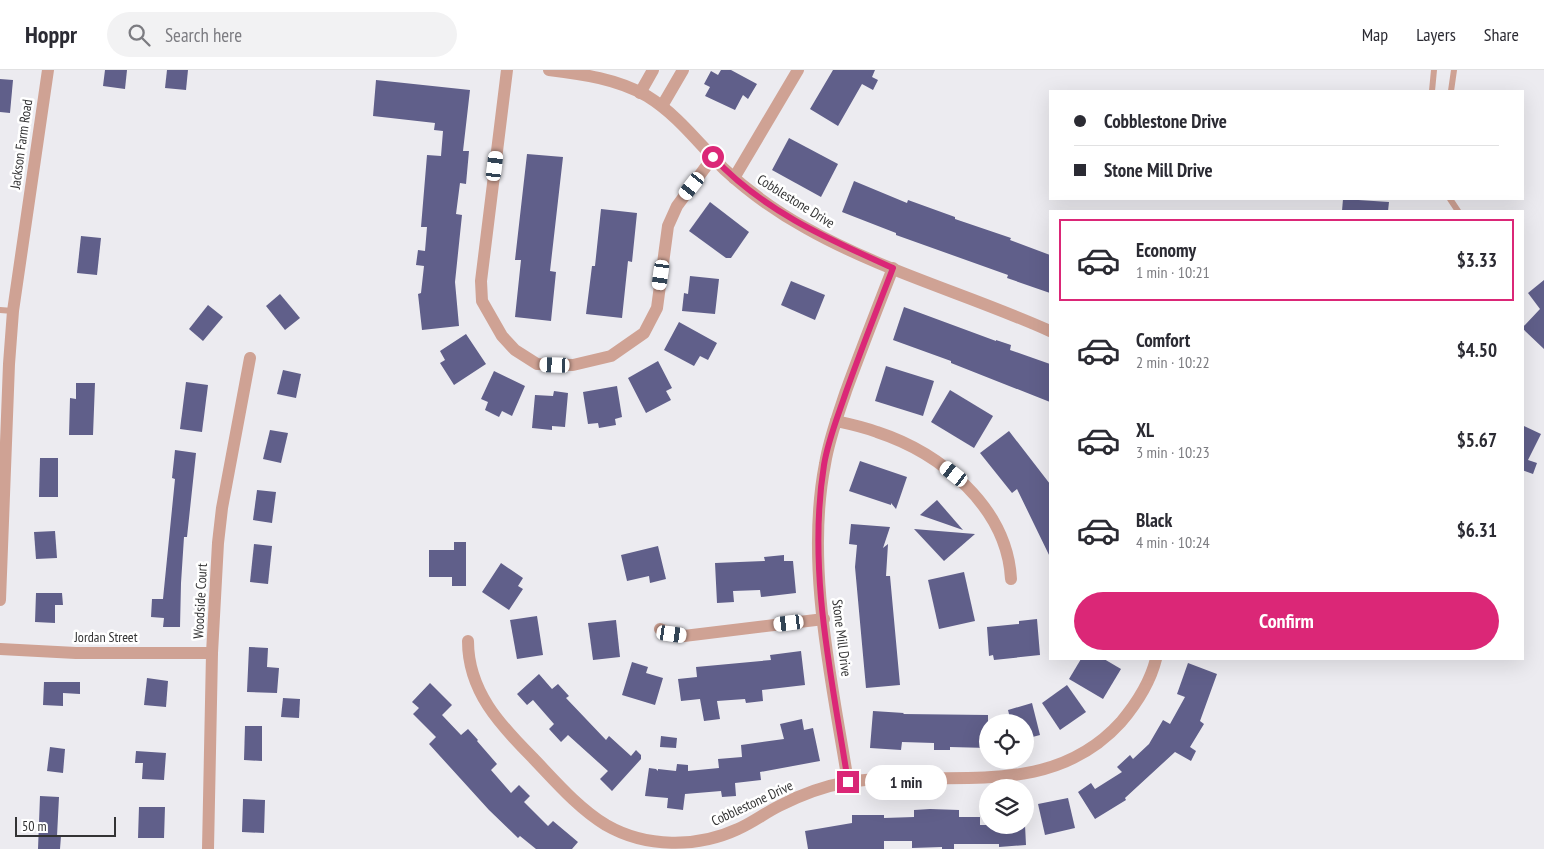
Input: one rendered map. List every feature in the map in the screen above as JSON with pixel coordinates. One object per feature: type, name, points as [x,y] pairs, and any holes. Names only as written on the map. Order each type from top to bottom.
[{"type":"street","name":"Jackson Farm Road","points":[[0,600],[9,364],[6,310],[48,70]]},
{"type":"street","points":[[507,70],[480,281],[482,301],[502,336],[515,350],[537,364],[573,365],[611,356],[644,333],[657,308],[668,226],[677,206],[713,157]]},
{"type":"street","name":"Cobblestone Drive","points":[[550,70],[589,76],[640,93],[662,106],[734,178],[777,210],[807,229],[893,268],[1049,331]]},
{"type":"street","points":[[640,93],[653,70]]},
{"type":"street","points":[[662,106],[684,70]]},
{"type":"street","points":[[734,178],[798,70]]},
{"type":"street","name":"Stone Mill Drive","points":[[848,782],[824,618],[819,538],[820,495],[824,464],[836,421],[862,345],[893,268]]},
{"type":"street","name":"Woodside Court","points":[[208,849],[212,652],[221,517],[250,358]]},
{"type":"street","points":[[836,421],[878,432],[910,446],[954,474],[977,498],[999,531],[1006,547],[1010,579]]},
{"type":"street","points":[[660,630],[684,636],[824,618]]},
{"type":"street","name":"Cobblestone Drive","points":[[468,642],[478,690],[490,711],[505,730],[586,811],[606,825],[627,834],[648,840],[671,843],[701,841],[739,829],[780,805],[806,794],[848,782],[1017,776],[1061,763],[1081,754],[1098,743],[1130,712],[1143,692],[1153,671],[1156,660]]},
{"type":"street","name":"Jordan Street","points":[[0,649],[76,653],[212,652]]},
{"type":"lane","points":[[1432,90],[1434,70]]},
{"type":"lane","points":[[1451,90],[1454,70]]},
{"type":"building","points":[[105,70],[127,70],[125,89],[103,86]]},
{"type":"building","points":[[167,70],[188,70],[186,90],[165,88]]},
{"type":"building","points":[[721,70],[731,70],[757,84],[748,99],[743,95],[735,110],[705,96],[710,87],[704,84],[711,71],[718,75]]},
{"type":"building","points":[[833,70],[875,70],[872,77],[878,80],[873,90],[862,84],[838,126],[810,109]]},
{"type":"building","points":[[0,79],[13,80],[10,113],[0,112]]},
{"type":"building","points":[[376,80],[470,90],[463,151],[469,151],[466,184],[460,183],[456,214],[462,215],[455,282],[459,326],[422,330],[418,294],[421,293],[424,266],[416,265],[418,250],[425,251],[427,227],[421,227],[427,155],[441,156],[443,131],[434,130],[435,123],[373,116]]},
{"type":"building","points":[[789,138],[838,164],[821,197],[772,170]]},
{"type":"building","points":[[527,154],[563,157],[550,271],[556,272],[551,321],[515,317],[521,260],[515,260]]},
{"type":"building","points":[[854,181],[907,203],[908,200],[955,217],[955,219],[1011,238],[1010,240],[1049,255],[1049,293],[1007,278],[1008,275],[896,235],[896,233],[842,212]]},
{"type":"building","points":[[1343,200],[1389,202],[1388,210],[1342,210]]},
{"type":"building","points":[[710,202],[749,232],[731,258],[726,258],[689,231]]},
{"type":"building","points":[[601,209],[637,213],[632,262],[628,261],[622,318],[586,314],[592,266],[595,266]]},
{"type":"building","points":[[81,236],[101,238],[97,275],[77,273]]},
{"type":"building","points":[[690,276],[719,279],[715,314],[682,311],[684,293],[688,294]]},
{"type":"building","points":[[1544,280],[1544,349],[1524,330],[1524,326],[1540,309],[1528,293]]},
{"type":"building","points":[[791,281],[825,295],[815,320],[781,305]]},
{"type":"building","points":[[280,294],[300,318],[285,330],[266,306]]},
{"type":"building","points":[[208,305],[223,317],[203,341],[189,329]]},
{"type":"building","points":[[904,307],[1011,345],[1010,350],[1049,364],[1049,402],[951,363],[951,361],[893,340]]},
{"type":"building","points":[[679,322],[717,343],[708,360],[700,356],[694,366],[664,350]]},
{"type":"building","points":[[466,334],[486,364],[454,385],[440,363],[445,360],[440,351]]},
{"type":"building","points":[[658,361],[672,388],[666,391],[671,400],[646,413],[628,378]]},
{"type":"building","points":[[886,366],[934,381],[923,416],[875,401]]},
{"type":"building","points":[[283,370],[301,374],[296,398],[277,394]]},
{"type":"building","points":[[494,371],[525,386],[512,416],[502,411],[499,417],[485,410],[488,402],[481,399]]},
{"type":"building","points":[[186,382],[208,385],[202,432],[180,429]]},
{"type":"building","points":[[76,383],[95,383],[93,435],[69,435],[70,398],[76,399]]},
{"type":"building","points":[[617,386],[622,417],[615,419],[616,425],[599,428],[598,423],[588,424],[583,392]]},
{"type":"building","points":[[950,390],[993,416],[974,448],[931,422]]},
{"type":"building","points":[[554,391],[568,393],[565,427],[552,426],[552,430],[532,428],[535,395],[553,396]]},
{"type":"building","points":[[1524,426],[1541,434],[1528,460],[1537,463],[1533,474],[1524,471]]},
{"type":"building","points":[[270,430],[288,433],[281,463],[263,459]]},
{"type":"building","points":[[1009,431],[1049,483],[1049,555],[1017,489],[1012,493],[980,453]]},
{"type":"building","points":[[175,450],[196,453],[187,537],[184,537],[180,627],[163,627],[164,618],[151,617],[152,599],[163,599],[175,479],[172,478]]},
{"type":"building","points":[[40,458],[58,458],[58,497],[39,497]]},
{"type":"building","points":[[860,461],[907,477],[896,509],[891,503],[891,505],[849,491]]},
{"type":"building","points":[[257,490],[276,492],[272,523],[253,520]]},
{"type":"building","points":[[937,500],[963,530],[920,515]]},
{"type":"building","points":[[851,524],[890,527],[883,548],[888,544],[886,576],[890,576],[900,685],[866,688],[855,567],[857,545],[849,544]]},
{"type":"building","points":[[914,529],[975,534],[944,561]]},
{"type":"building","points":[[55,531],[57,558],[36,559],[34,532]]},
{"type":"building","points":[[454,542],[466,542],[466,586],[452,586],[452,577],[429,577],[429,550],[454,550]]},
{"type":"building","points":[[254,544],[272,546],[268,584],[250,582]]},
{"type":"building","points":[[658,546],[666,579],[650,583],[649,576],[627,581],[621,555]]},
{"type":"building","points":[[784,555],[784,561],[793,561],[796,593],[761,597],[760,590],[733,591],[734,602],[717,603],[715,563],[765,561],[764,557]]},
{"type":"building","points":[[501,563],[523,578],[518,586],[523,589],[509,610],[482,592]]},
{"type":"building","points":[[964,572],[975,621],[939,629],[928,580]]},
{"type":"building","points":[[36,593],[62,593],[63,605],[55,605],[55,623],[35,622]]},
{"type":"building","points":[[537,616],[543,655],[517,659],[510,620]]},
{"type":"building","points":[[1037,619],[1040,655],[994,660],[993,655],[989,656],[987,627],[1019,624],[1019,621]]},
{"type":"building","points":[[616,620],[620,657],[593,660],[588,623]]},
{"type":"building","points":[[249,647],[268,648],[267,667],[279,668],[277,693],[247,692]]},
{"type":"building","points":[[801,651],[805,685],[762,690],[763,701],[746,703],[745,699],[717,701],[720,719],[704,721],[700,699],[681,701],[678,679],[697,677],[696,667],[771,660],[770,655]]},
{"type":"building","points":[[1080,660],[1106,660],[1121,669],[1103,699],[1069,679]]},
{"type":"building","points":[[632,662],[648,667],[646,673],[663,678],[655,705],[622,695]]},
{"type":"building","points":[[1188,663],[1217,674],[1200,721],[1204,724],[1190,747],[1196,751],[1191,761],[1175,752],[1125,798],[1126,800],[1095,819],[1078,792],[1091,783],[1095,789],[1122,772],[1117,767],[1130,755],[1133,759],[1149,744],[1163,720],[1170,724],[1185,697],[1177,694]]},
{"type":"building","points":[[539,674],[552,689],[558,684],[569,696],[566,698],[606,740],[609,736],[631,756],[636,750],[641,755],[641,759],[612,791],[600,779],[608,771],[568,735],[561,742],[549,729],[554,724],[533,700],[527,705],[517,694]]},
{"type":"building","points":[[147,678],[168,681],[166,707],[144,705]]},
{"type":"building","points":[[44,682],[80,682],[80,694],[63,693],[63,706],[43,705]]},
{"type":"building","points":[[430,683],[452,705],[442,715],[461,735],[468,729],[478,740],[497,764],[491,770],[511,793],[519,785],[530,796],[524,802],[548,826],[553,821],[578,842],[572,849],[536,849],[520,836],[518,838],[489,810],[429,744],[436,737],[413,714],[419,708],[412,702]]},
{"type":"building","points":[[1067,685],[1086,712],[1060,730],[1042,703]]},
{"type":"building","points":[[283,698],[300,699],[299,718],[281,717]]},
{"type":"building","points":[[1032,703],[1040,735],[1034,737],[1034,714],[1009,714],[1008,710]]},
{"type":"building","points":[[873,711],[903,714],[979,715],[979,748],[950,747],[950,750],[934,750],[934,743],[902,742],[901,750],[870,748]]},
{"type":"building","points":[[802,719],[804,730],[813,728],[820,761],[760,772],[761,780],[735,783],[736,796],[722,797],[721,791],[685,794],[683,810],[667,808],[668,798],[645,796],[649,768],[658,771],[658,769],[676,771],[677,764],[688,765],[688,771],[719,768],[718,759],[742,757],[741,745],[784,739],[780,724]]},
{"type":"building","points":[[245,726],[262,726],[262,761],[244,760]]},
{"type":"building","points":[[661,736],[677,738],[676,748],[660,747]]},
{"type":"building","points":[[50,747],[65,749],[63,773],[47,771]]},
{"type":"building","points":[[136,751],[166,753],[164,780],[142,779],[143,763],[135,763]]},
{"type":"building","points":[[40,796],[59,797],[57,836],[61,836],[60,849],[38,849]]},
{"type":"building","points":[[1068,798],[1075,828],[1045,835],[1038,804]]},
{"type":"building","points":[[243,799],[265,800],[264,833],[242,832]]},
{"type":"building","points":[[139,807],[165,807],[164,838],[138,838]]},
{"type":"building","points":[[914,810],[959,810],[959,817],[979,817],[979,834],[1025,834],[1026,845],[999,847],[999,844],[954,844],[954,849],[942,849],[942,847],[912,848],[912,841],[884,841],[884,849],[808,849],[805,831],[852,823],[852,815],[884,815],[884,818],[914,817]]},
{"type":"route","points":[[713,157],[746,188],[807,229],[893,268],[862,345],[832,433],[824,464],[820,495],[820,583],[827,647],[848,782]]}]
